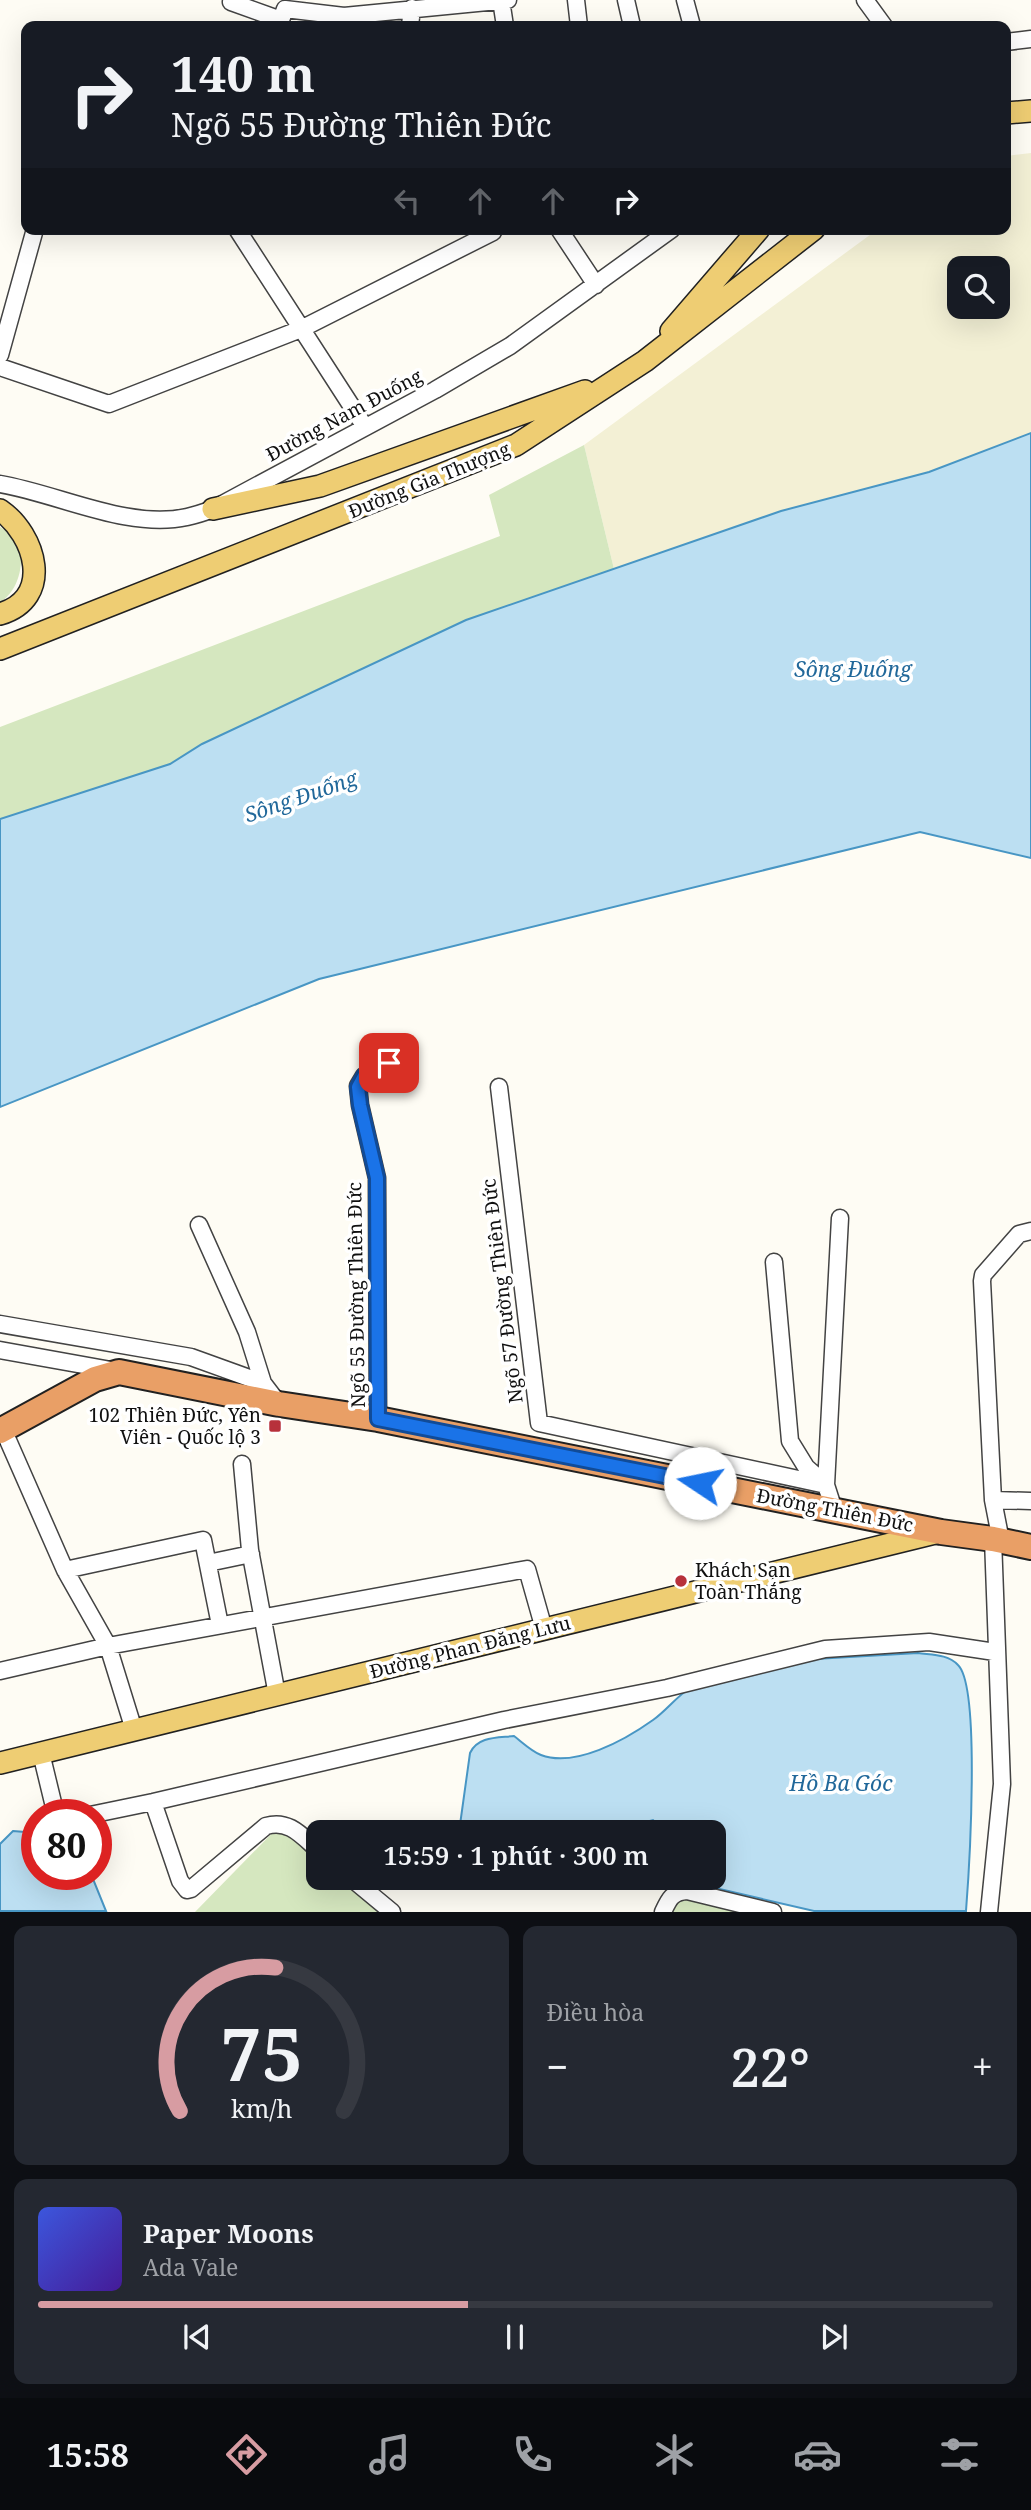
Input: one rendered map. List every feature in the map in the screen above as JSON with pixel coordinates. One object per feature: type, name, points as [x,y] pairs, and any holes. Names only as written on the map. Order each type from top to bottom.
[{"type":"highway","name":"Đường Thiên Đức","points":[[119,1372],[279,1404],[378,1419],[941,1532],[1031,1547]]},
{"type":"highway","points":[[2,1430],[95,1379],[119,1372]]},
{"type":"main road","points":[[1011,113],[1031,111]]},
{"type":"main road","points":[[645,361],[754,235]]},
{"type":"main road","name":"Đường Gia Thượng","points":[[0,649],[501,452],[531,437],[645,361],[806,235]]},
{"type":"main road","points":[[214,509],[342,479],[617,380]]},
{"type":"main road","points":[[0,510],[23,530],[36,572],[24,601],[0,614]]},
{"type":"main road","name":"Đường Phan Đăng Lưu","points":[[0,1763],[941,1532]]},
{"type":"street","points":[[231,2],[281,20],[285,9],[345,16],[503,0],[505,21]]},
{"type":"street","points":[[576,0],[578,21]]},
{"type":"street","points":[[626,0],[631,21]]},
{"type":"street","points":[[685,0],[691,21]]},
{"type":"street","points":[[865,0],[880,21]]},
{"type":"street","points":[[411,21],[412,8]]},
{"type":"street","points":[[1011,41],[1031,39]]},
{"type":"street","points":[[0,355],[32,235]]},
{"type":"street","points":[[241,235],[365,427]]},
{"type":"street","points":[[0,367],[109,404],[301,329],[487,235]]},
{"type":"street","points":[[563,235],[596,285]]},
{"type":"street","name":"Đường Nam Đuống","points":[[5,485],[134,517],[186,517],[214,509],[435,390],[510,346],[664,235]]},
{"type":"street","name":"Ngõ 55 Đường Thiên Đức","points":[[378,1419],[377,1178],[358,1087],[364,1076],[389,1063]]},
{"type":"street","name":"Ngõ 57 Đường Thiên Đức","points":[[499,1087],[539,1423],[826,1485]]},
{"type":"street","points":[[834,1510],[826,1485],[840,1218]]},
{"type":"street","points":[[199,1224],[247,1332],[263,1383],[279,1404]]},
{"type":"street","points":[[989,1912],[1002,1784],[995,1652],[997,1540],[982,1281],[983,1275],[1019,1234],[1031,1231]]},
{"type":"street","points":[[774,1262],[790,1441],[806,1467],[826,1485]]},
{"type":"street","points":[[0,1324],[191,1357],[263,1383]]},
{"type":"street","points":[[0,1350],[119,1372]]},
{"type":"street","points":[[2,1430],[65,1570],[108,1646],[134,1730]]},
{"type":"street","points":[[242,1464],[251,1554],[277,1695]]},
{"type":"street","points":[[993,1500],[1031,1501]]},
{"type":"street","points":[[65,1570],[203,1540],[220,1625]]},
{"type":"street","points":[[208,1563],[251,1554]]},
{"type":"street","points":[[0,1671],[108,1646],[527,1569],[544,1629]]},
{"type":"street","points":[[112,1810],[504,1720],[667,1688],[825,1649],[929,1642],[995,1652]]},
{"type":"street","points":[[41,1753],[53,1799]]},
{"type":"street","points":[[153,1802],[182,1887],[187,1889],[191,1889],[266,1826],[275,1823],[287,1825],[306,1840]]},
{"type":"street","points":[[365,1890],[392,1912]]},
{"type":"street","points":[[663,1912],[675,1893],[687,1891],[773,1912]]},
{"type":"shaded area","points":[[1031,153],[1031,433],[929,472],[781,511],[614,569],[584,445],[870,235],[1011,235],[1011,155]]},
{"type":"green space","points":[[584,445],[614,569],[466,620],[202,744],[170,764],[0,819],[0,727],[500,536],[489,495]]},
{"type":"green space","points":[[0,527],[18,544],[21,562],[15,585],[0,602]]},
{"type":"green space","points":[[282,1823],[306,1842],[306,1890],[366,1890],[394,1912],[195,1912]]},
{"type":"green space","points":[[675,1893],[763,1912],[665,1912]]},
{"type":"water","name":"Sông Đuống","points":[[1031,433],[1031,858],[920,832],[319,979],[0,1107],[0,819],[170,764],[202,744],[466,620],[781,511],[929,472]]},
{"type":"water","name":"Hồ Ba Góc","points":[[918,1653],[950,1659],[958,1665],[965,1680],[971,1742],[972,1782],[966,1911],[814,1911],[724,1890],[726,1890],[726,1820],[461,1820],[470,1753],[478,1743],[514,1736],[541,1755],[569,1758],[584,1755],[642,1728],[690,1688],[815,1659]]},
{"type":"water","points":[[13,1831],[21,1832],[21,1890],[97,1890],[106,1911],[0,1911],[0,1844]]},
{"type":"place","name":"102 Thiên Đức, Yên Viên - Quốc lộ 3","points":[[275,1426]]},
{"type":"place","name":"Khách Sạn Toàn Thắng","points":[[681,1581]]},
{"type":"route","points":[[389,1063],[364,1076],[358,1087],[377,1178],[378,1419],[700,1483]]}]
